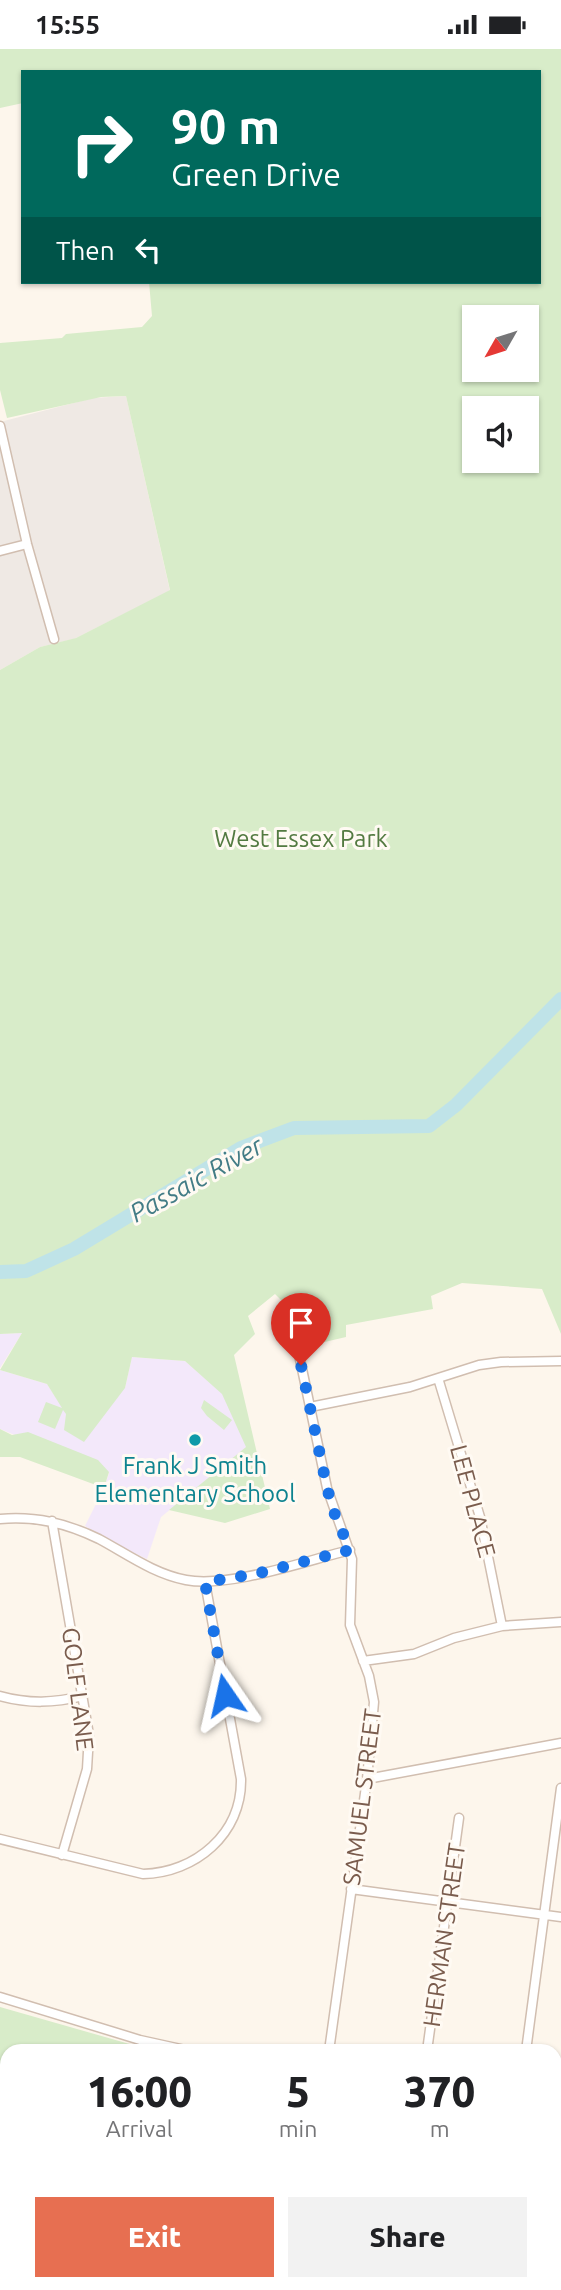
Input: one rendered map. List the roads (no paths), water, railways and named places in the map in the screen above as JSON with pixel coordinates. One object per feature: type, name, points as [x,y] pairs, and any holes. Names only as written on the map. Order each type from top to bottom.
[{"type":"street","points":[[0,426],[27,544],[54,639]]},
{"type":"street","points":[[0,551],[27,544]]},
{"type":"street","name":"SAMUEL STREET","points":[[297,1345],[327,1488],[350,1550],[350,1625],[369,1676],[374,1702],[367,1779],[330,2044]]},
{"type":"street","points":[[310,1407],[382,1393],[479,1365],[561,1361]]},
{"type":"street","name":"LEE PLACE","points":[[438,1378],[480,1517],[502,1626]]},
{"type":"street","points":[[0,1519],[52,1521],[98,1539],[156,1571],[172,1577],[205,1582],[255,1574],[350,1550]]},
{"type":"street","name":"GOLF LANE","points":[[52,1521],[89,1735],[87,1769],[62,1855]]},
{"type":"street","points":[[0,1845],[0,1839],[132,1873],[166,1872],[202,1856],[231,1823],[239,1802],[241,1779],[205,1582]]},
{"type":"street","points":[[363,1661],[414,1654],[454,1638],[502,1626],[561,1622]]},
{"type":"street","points":[[0,1696],[37,1703],[56,1703],[83,1696]]},
{"type":"street","points":[[367,1779],[561,1742]]},
{"type":"street","points":[[527,2044],[561,1788]]},
{"type":"street","name":"HERMAN STREET","points":[[429,2044],[459,1818]]},
{"type":"street","points":[[351,1889],[561,1917]]},
{"type":"street","points":[[0,1997],[158,2044]]},
{"type":"waterway","name":"Passaic River","points":[[0,1272],[26,1271],[74,1249],[241,1148],[294,1128],[429,1126],[456,1105],[561,999]]},
{"type":"place","name":"Frank J Smith Elementary School","points":[[195,1440]]},
{"type":"park label","name":"West Essex Park","points":[[301,838]]}]
